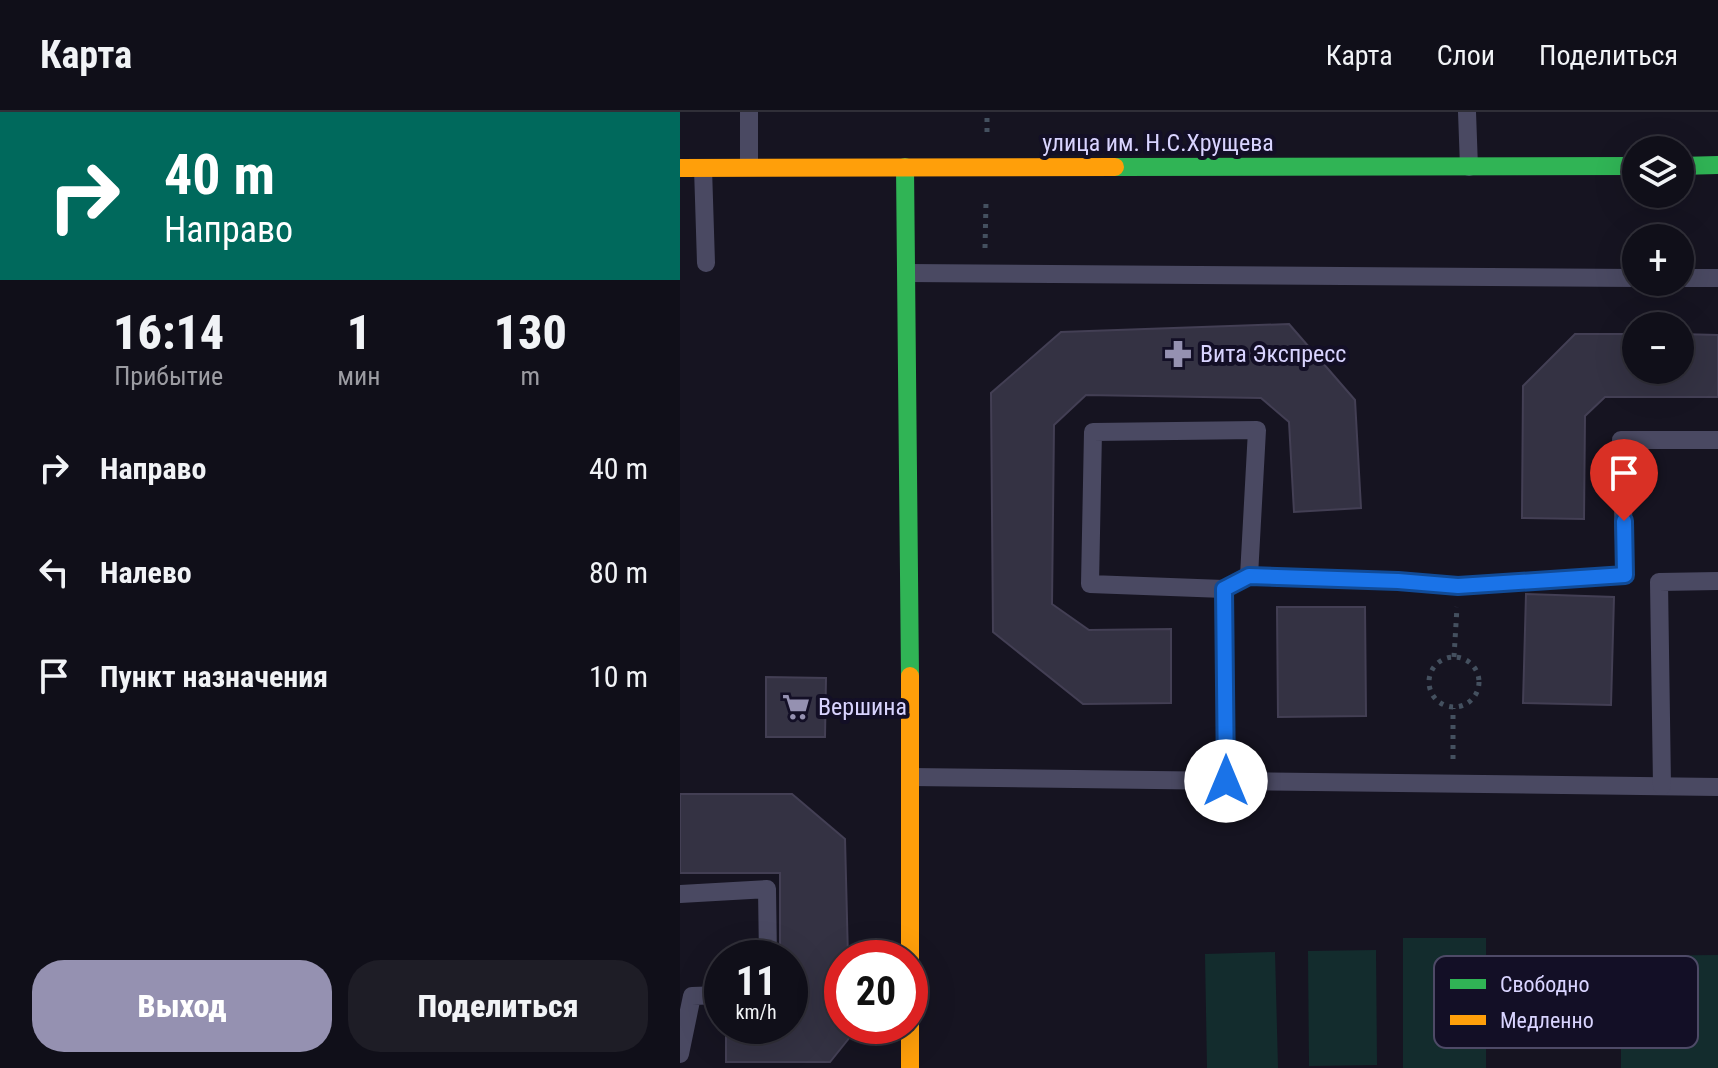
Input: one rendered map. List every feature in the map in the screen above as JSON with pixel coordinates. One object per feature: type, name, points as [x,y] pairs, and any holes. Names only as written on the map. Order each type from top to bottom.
[{"type":"main road","points":[[1694,166],[1718,165]]},
{"type":"main road","name":"улица им. Н.С.Хрущева","points":[[680,168],[1622,166]]},
{"type":"main road","points":[[905,167],[911,777],[910,1068]]},
{"type":"lane","points":[[749,112],[749,166]]},
{"type":"lane","points":[[1467,112],[1469,167]]},
{"type":"lane","points":[[703,168],[706,263]]},
{"type":"lane","points":[[907,273],[1622,278]]},
{"type":"lane","points":[[1694,278],[1718,278]]},
{"type":"lane","points":[[1249,576],[1257,430],[1093,432],[1090,584],[1224,589],[1249,576],[1458,586],[1625,575],[1659,582],[1718,581]]},
{"type":"lane","points":[[1625,575],[1621,440],[1718,440]]},
{"type":"lane","points":[[1659,582],[1662,786]]},
{"type":"lane","points":[[1224,589],[1226,781]]},
{"type":"lane","points":[[911,777],[1718,787]]},
{"type":"lane","points":[[680,894],[767,889],[768,940]]},
{"type":"lane","points":[[680,1054],[692,996],[704,996]]},
{"type":"path","points":[[1454,657],[1458,586]]},
{"type":"path","points":[[1459,657],[1473,664],[1479,677],[1478,692],[1469,703],[1453,708],[1441,705],[1431,694],[1428,680],[1433,666],[1445,658],[1459,657]]},
{"type":"path","points":[[1453,708],[1453,783]]},
{"type":"green space","points":[[1403,938],[1486,938],[1486,956],[1434,956],[1434,1048],[1486,1048],[1486,1068],[1403,1068]]},
{"type":"green space","points":[[1376,950],[1377,1065],[1309,1066],[1308,951]]},
{"type":"green space","points":[[1275,952],[1278,1068],[1207,1068],[1205,954]]},
{"type":"green space","points":[[1718,955],[1718,1068],[1621,1068],[1621,1048],[1698,1048],[1698,956],[1621,956]]},
{"type":"building","points":[[1289,324],[1355,400],[1361,508],[1294,512],[1289,422],[1261,398],[1086,395],[1054,425],[1052,604],[1089,630],[1171,629],[1171,703],[1083,704],[993,632],[991,393],[1061,332]]},
{"type":"building","points":[[1575,334],[1622,334],[1622,384],[1694,384],[1694,334],[1718,335],[1718,397],[1605,397],[1585,416],[1584,519],[1522,518],[1523,386]]},
{"type":"building","points":[[1526,594],[1614,597],[1611,705],[1523,703]]},
{"type":"building","points":[[1277,607],[1365,607],[1366,716],[1278,717]]},
{"type":"building","name":"Вершина","points":[[766,677],[826,678],[825,737],[766,737]]},
{"type":"building","points":[[680,794],[792,794],[845,839],[848,940],[824,940],[824,1044],[844,1044],[830,1062],[726,1062],[726,1044],[808,1044],[808,940],[780,940],[780,873],[680,873]]},
{"type":"traffic: fast","points":[[1694,166],[1718,165]]},
{"type":"traffic: fast","points":[[1115,167],[1622,166]]},
{"type":"traffic: fast","points":[[905,167],[910,676]]},
{"type":"traffic: slow","points":[[680,168],[1115,167]]},
{"type":"traffic: slow","points":[[910,676],[910,1068]]},
{"type":"place","name":"Вита Экспресс","points":[[1178,354]]},
{"type":"place","name":"Вершина","points":[[796,707]]},
{"type":"route","points":[[1226,781],[1224,589],[1249,576],[1458,586],[1625,575],[1624,521]]}]
